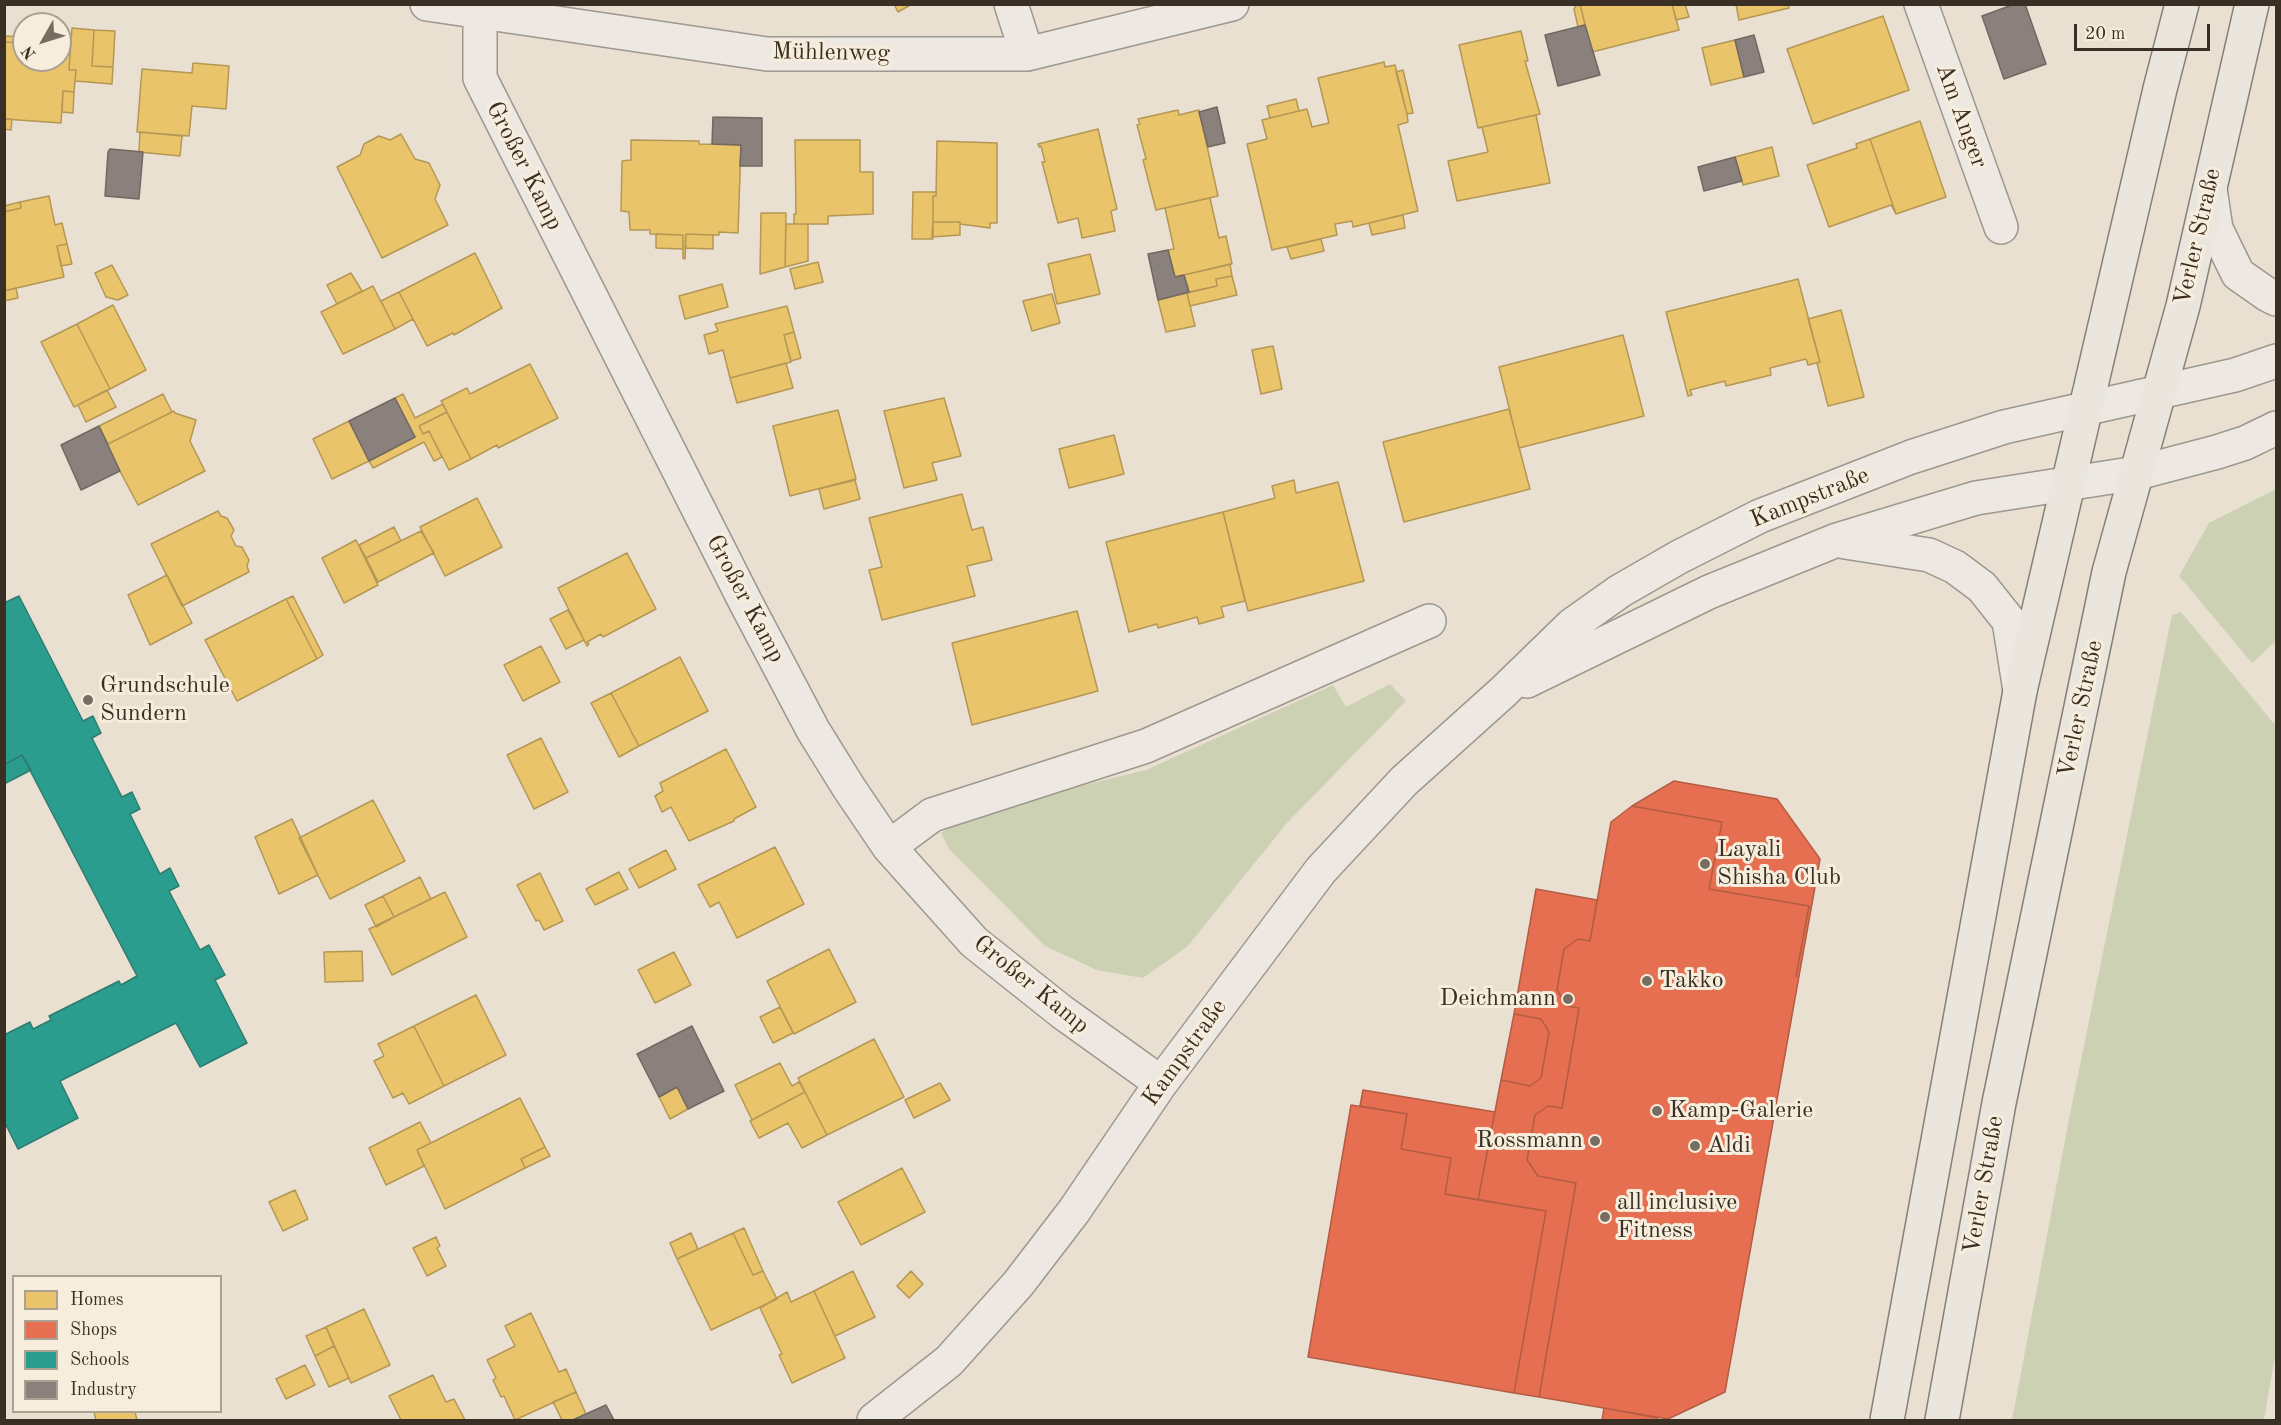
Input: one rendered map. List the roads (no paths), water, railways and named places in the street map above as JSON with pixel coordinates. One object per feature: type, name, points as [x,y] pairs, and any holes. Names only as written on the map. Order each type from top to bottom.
[{"type":"main road","points":[[1887,1420],[2020,691],[2160,89],[2182,4]]},
{"type":"main road","name":"Verler Straße","points":[[1942,1420],[2003,1080],[2109,572],[2183,306],[2252,4]]},
{"type":"street","name":"Mühlenweg","points":[[427,4],[767,54],[1027,54],[1232,4]]},
{"type":"street","points":[[1011,4],[1027,54]]},
{"type":"street","name":"Am Anger","points":[[1921,4],[2001,227]]},
{"type":"street","name":"Großer Kamp","points":[[480,13],[480,78],[628,372],[813,730],[889,847],[974,942],[1062,1012],[1161,1083]]},
{"type":"street","points":[[2210,189],[2216,229],[2238,274],[2277,299]]},
{"type":"street","name":"Kampstraße","points":[[874,1420],[949,1361],[1018,1284],[1074,1210],[1161,1083],[1321,870],[1404,781],[1503,692],[1572,625],[1620,591],[1679,557],[1760,516],[1911,457],[2004,427],[2235,375],[2277,361]]},
{"type":"street","name":"Kampstraße","points":[[1503,692],[1699,596],[1837,540],[1976,498],[2137,473],[2217,452],[2245,443],[2277,428]]},
{"type":"street","name":"Kampstraße","points":[[1837,540],[1929,555],[1955,567],[1982,586],[2009,621],[2020,691]]},
{"type":"street","points":[[889,847],[932,815],[1146,746],[1429,621]]},
{"type":"place","name":"Grundschule Sundern","points":[[88,700]]},
{"type":"place","name":"Layali Shisha Club","points":[[1705,864]]},
{"type":"place","name":"Takko","points":[[1647,981]]},
{"type":"place","name":"Deichmann","points":[[1568,999]]},
{"type":"place","name":"Kamp-Galerie","points":[[1657,1111]]},
{"type":"place","name":"Rossmann","points":[[1595,1141]]},
{"type":"place","name":"Aldi","points":[[1695,1146]]},
{"type":"place","name":"all inclusive Fitness","points":[[1605,1217]]}]
